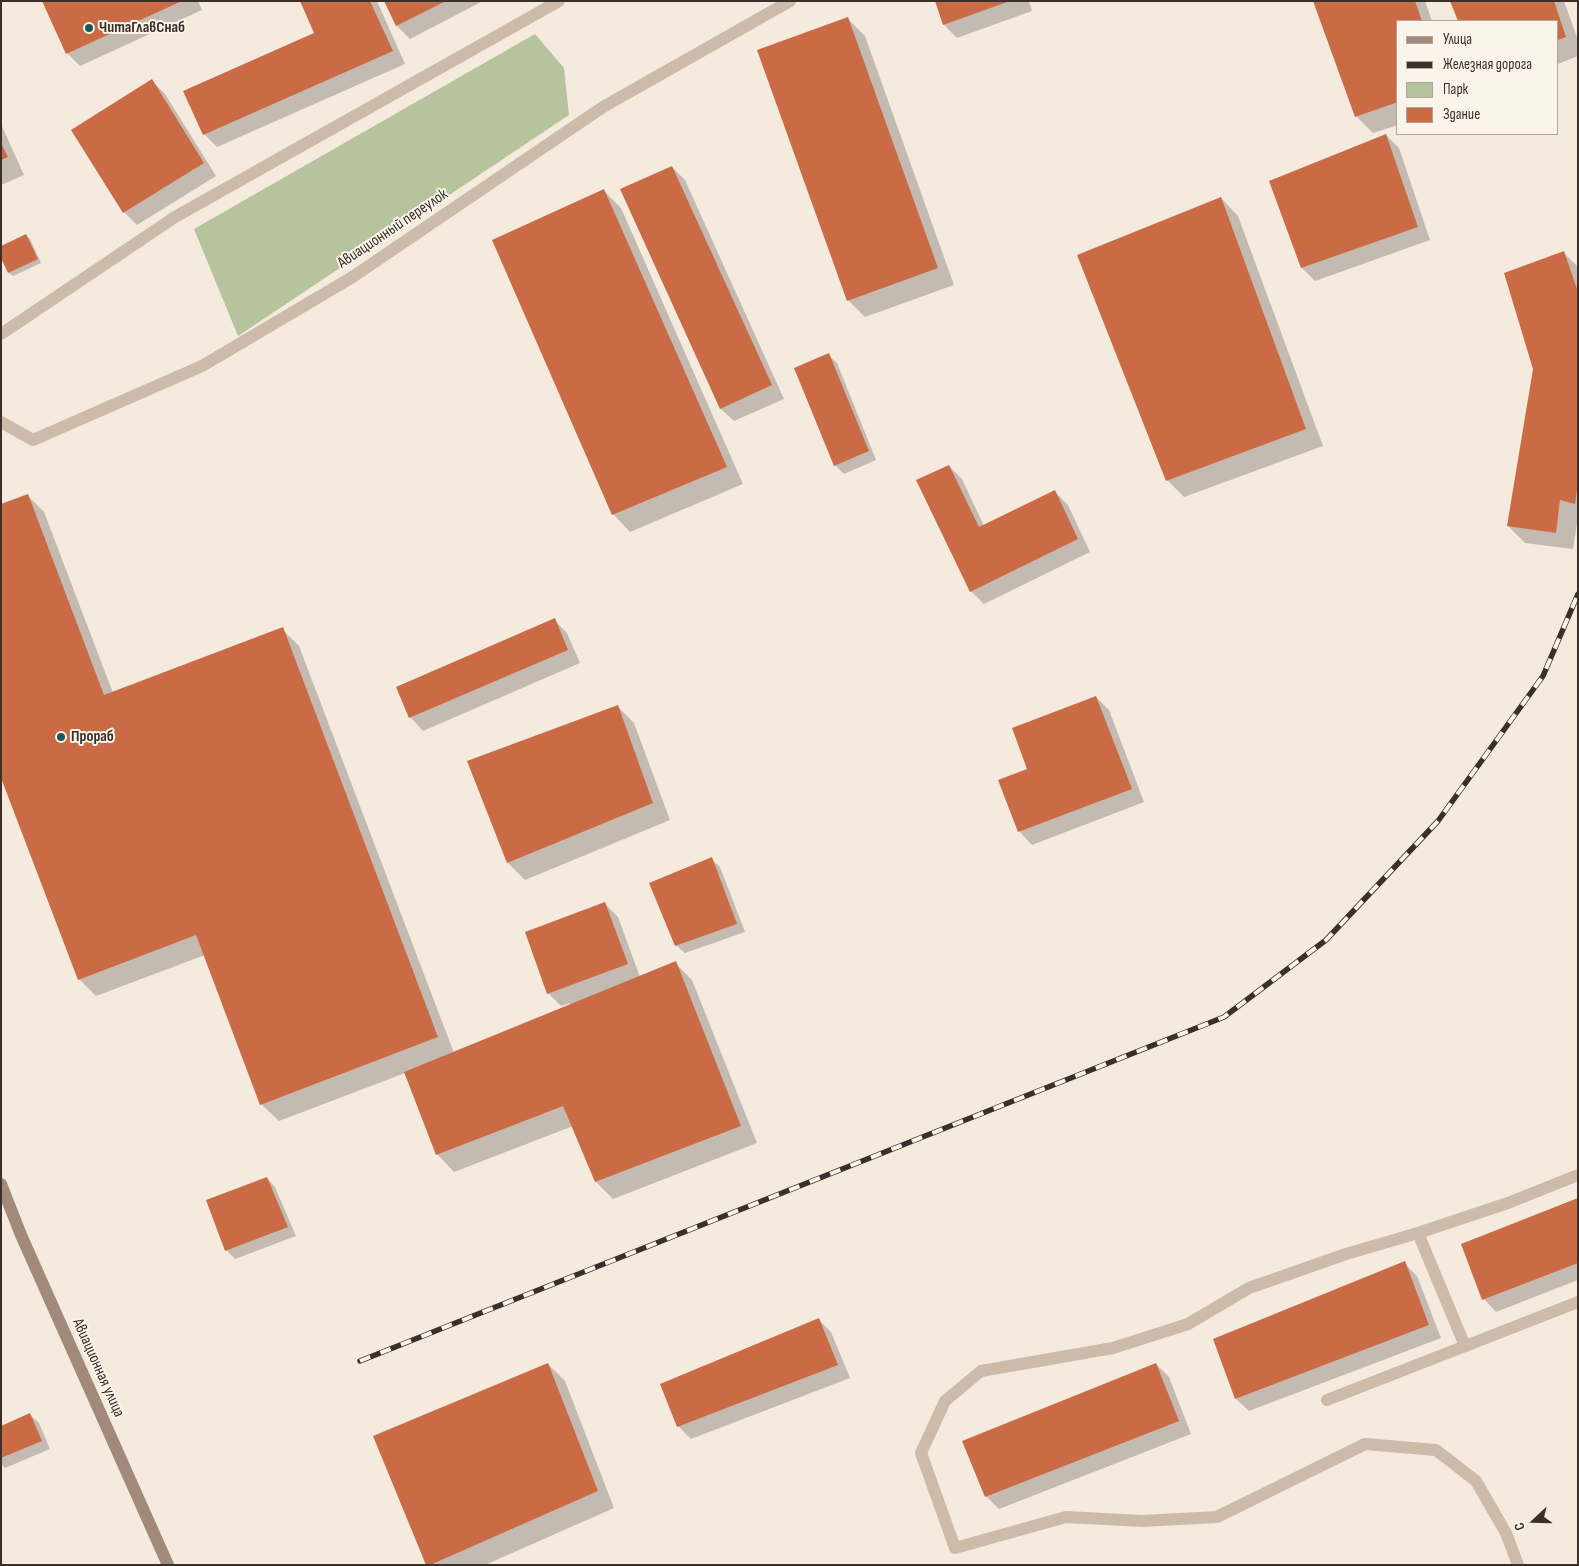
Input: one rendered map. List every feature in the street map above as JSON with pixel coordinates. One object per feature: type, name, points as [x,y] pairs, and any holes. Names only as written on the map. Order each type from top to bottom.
[{"type":"main road","name":"Авиационная улица","points":[[1,1184],[21,1235],[168,1565]]},
{"type":"street","points":[[1,334],[175,217],[559,1]]},
{"type":"street","name":"Авиационный переулок","points":[[1,422],[33,440],[202,366],[351,278],[603,108],[790,1]]},
{"type":"street","points":[[1518,1565],[1506,1534],[1476,1481],[1436,1450],[1366,1444],[1217,1517],[1142,1520],[1066,1517],[955,1548],[921,1453],[945,1401],[981,1371],[1113,1348],[1188,1324],[1248,1288],[1346,1254],[1508,1203],[1578,1175]]},
{"type":"street","points":[[1418,1232],[1465,1346]]},
{"type":"street","points":[[1327,1400],[1578,1302]]},
{"type":"green space","points":[[535,34],[564,68],[569,115],[238,336],[194,229]]},
{"type":"building","name":"ЧитаГлавСнаб","points":[[42,1],[182,1],[66,54]]},
{"type":"building","points":[[300,1],[370,1],[393,51],[203,135],[183,91],[314,33]]},
{"type":"building","points":[[384,1],[446,1],[396,26]]},
{"type":"building","points":[[935,1],[1010,1],[943,25]]},
{"type":"building","points":[[1313,1],[1415,1],[1422,20],[1396,20],[1396,103],[1355,117]]},
{"type":"building","points":[[1450,1],[1554,1],[1566,37],[1559,40],[1559,20],[1458,20]]},
{"type":"building","points":[[848,17],[938,268],[847,301],[757,50]]},
{"type":"building","points":[[152,79],[204,163],[123,213],[71,130]]},
{"type":"building","points":[[1386,134],[1418,227],[1301,268],[1269,181]]},
{"type":"building","points":[[1,143],[8,157],[1,160]]},
{"type":"building","points":[[672,166],[772,385],[720,409],[620,189]]},
{"type":"building","points":[[604,189],[727,467],[612,515],[492,240]]},
{"type":"building","points":[[1221,197],[1306,429],[1166,481],[1077,255]]},
{"type":"building","points":[[26,234],[38,259],[8,273],[1,258],[1,246]]},
{"type":"building","points":[[1564,251],[1578,292],[1578,482],[1575,504],[1560,500],[1556,533],[1507,526],[1533,369],[1504,273]]},
{"type":"building","points":[[829,353],[869,451],[834,466],[794,368]]},
{"type":"building","points":[[949,465],[979,527],[1055,490],[1078,539],[970,592],[916,480]]},
{"type":"building","points":[[28,494],[104,695],[283,627],[438,1037],[260,1105],[196,935],[78,980],[1,778],[1,504]]},
{"type":"building","points":[[555,618],[568,650],[409,718],[396,687]]},
{"type":"building","points":[[1096,696],[1132,789],[1018,832],[998,780],[1027,769],[1012,728]]},
{"type":"building","points":[[618,705],[653,803],[507,863],[467,761]]},
{"type":"building","points":[[712,857],[737,924],[675,946],[649,883]]},
{"type":"building","points":[[605,902],[628,964],[547,994],[525,932]]},
{"type":"building","points":[[676,961],[741,1126],[595,1182],[563,1106],[436,1155],[404,1072]]},
{"type":"building","points":[[267,1177],[288,1227],[225,1251],[206,1200]]},
{"type":"building","points":[[1578,1198],[1578,1263],[1482,1300],[1461,1244]]},
{"type":"building","points":[[1405,1261],[1429,1325],[1235,1399],[1213,1339]]},
{"type":"building","points":[[819,1318],[838,1365],[677,1427],[660,1384]]},
{"type":"building","points":[[548,1363],[598,1491],[430,1565],[426,1565],[373,1436]]},
{"type":"building","points":[[1156,1363],[1179,1421],[985,1497],[962,1441]]},
{"type":"building","points":[[30,1413],[42,1441],[1,1458],[1,1426]]},
{"type":"railway","points":[[360,1361],[1224,1017],[1326,940],[1438,821],[1543,676],[1578,594]]},
{"type":"place","name":"ЧитаГлавСнаб","points":[[89,28]]},
{"type":"place","name":"Прораб","points":[[61,737]]}]
